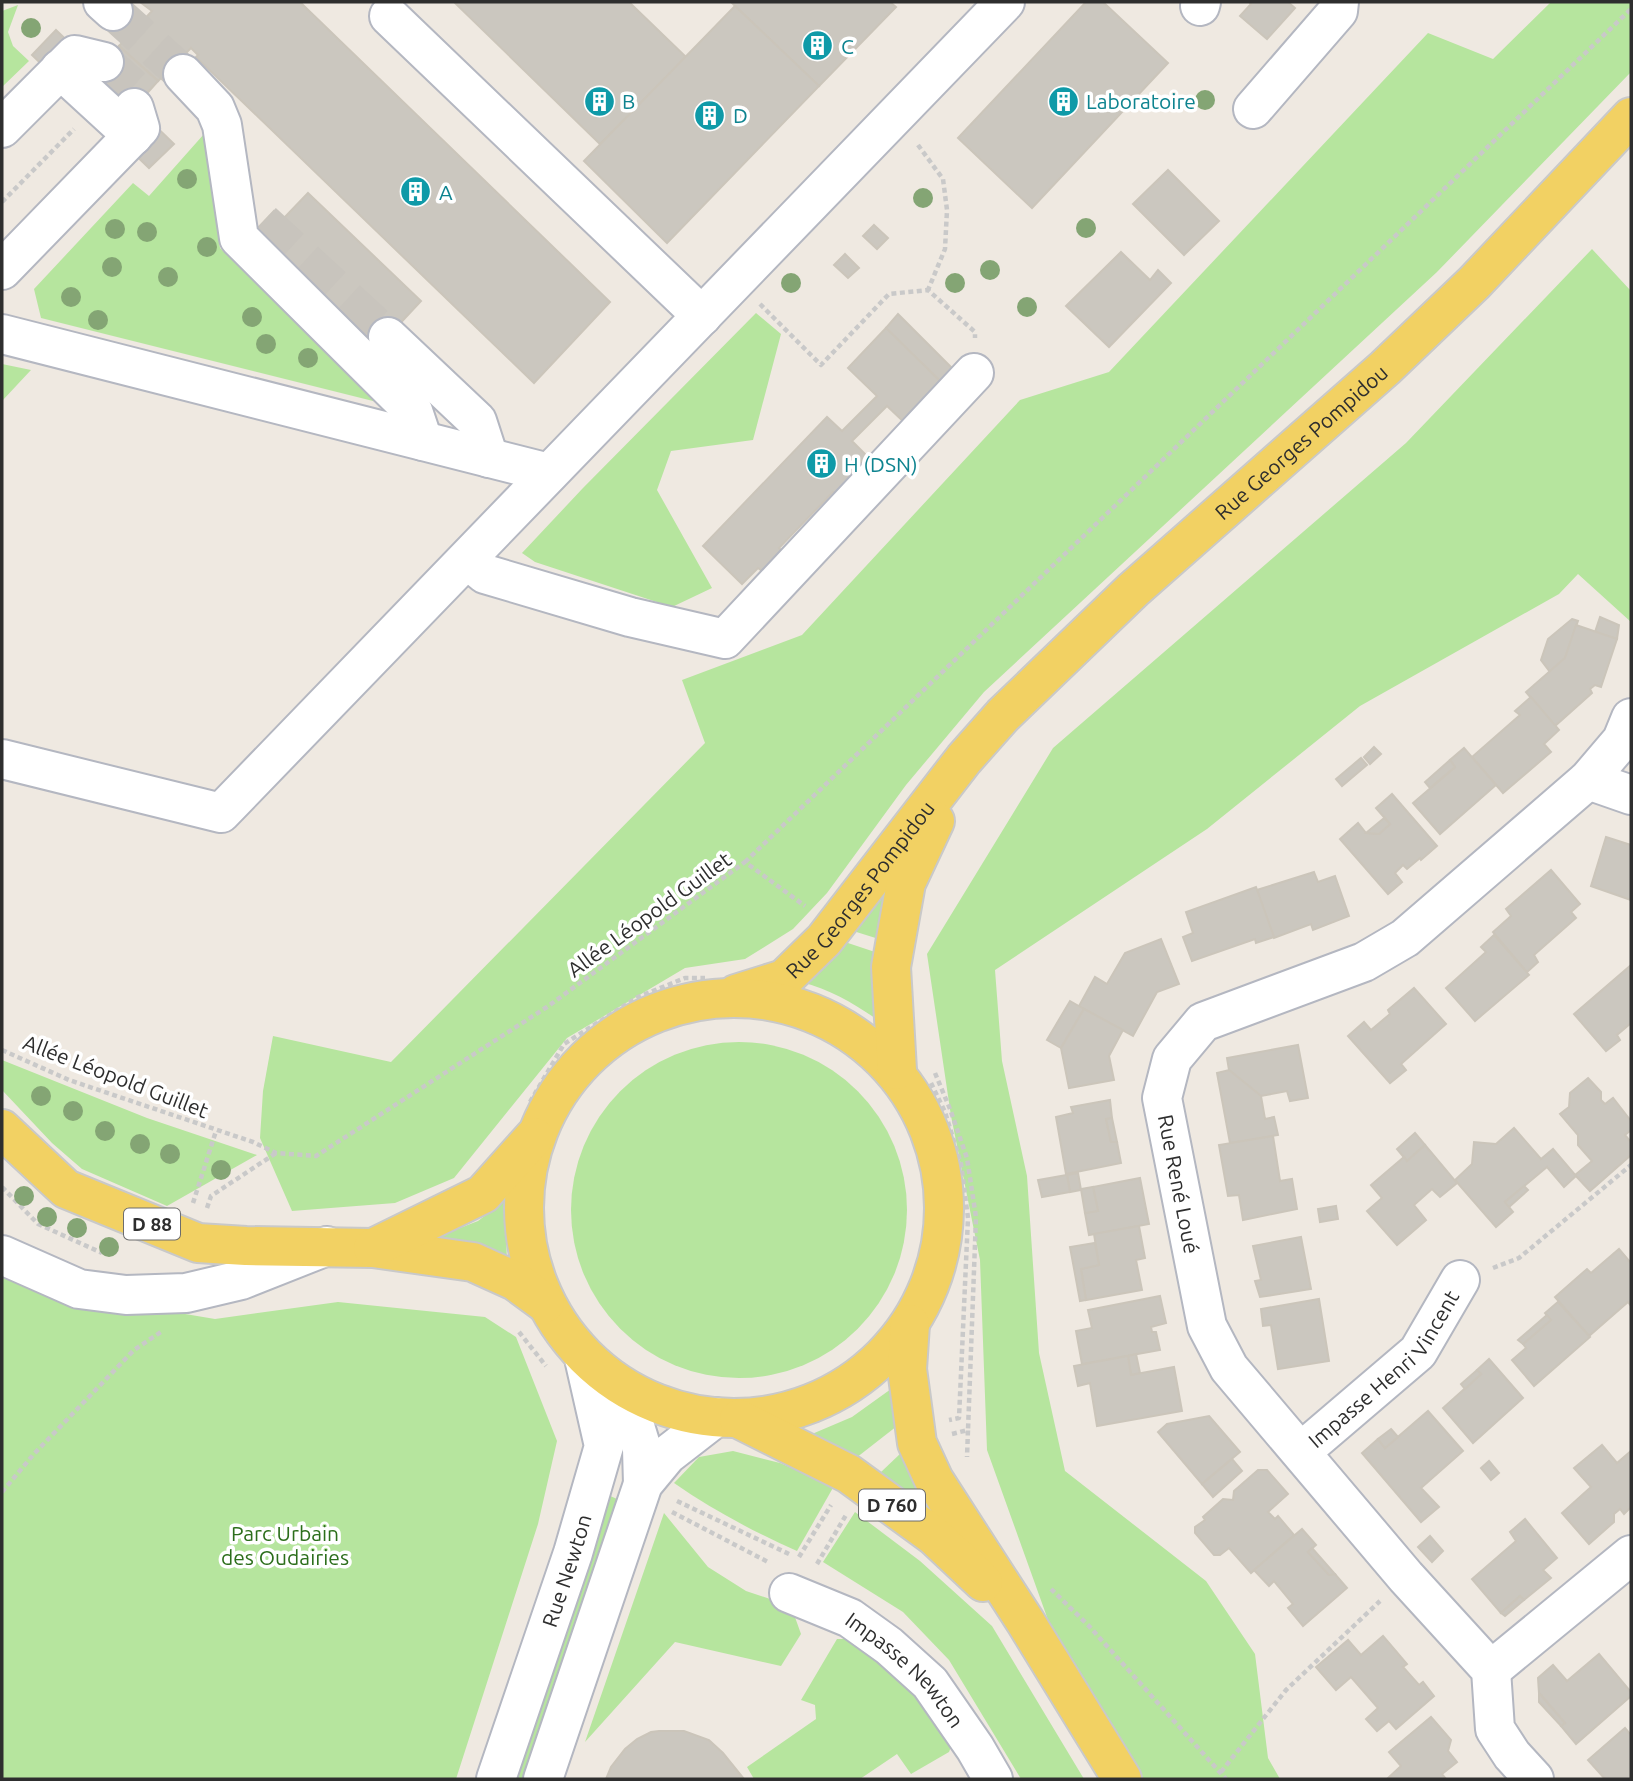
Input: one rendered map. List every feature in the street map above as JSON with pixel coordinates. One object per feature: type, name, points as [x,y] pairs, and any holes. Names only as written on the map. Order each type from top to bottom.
[{"type":"main road","name":"Rue Georges Pompidou","points":[[726,986],[784,979],[834,927],[964,759],[1003,715],[1086,633],[1385,368],[1464,293],[1631,117]]},
{"type":"main road","name":"Rue Georges Pompidou","points":[[920,1073],[891,967],[906,883],[964,759]]},
{"type":"main road","points":[[726,986],[835,1020],[920,1073],[921,1106],[945,1189],[940,1254],[910,1324],[872,1368],[821,1401],[727,1418],[663,1408],[581,1369],[545,1303],[522,1222],[530,1123],[579,1062],[670,1004],[726,986]]},
{"type":"main road","name":"D 88","points":[[373,1248],[483,1194],[530,1123]]},
{"type":"main road","name":"D 88","points":[[2,1129],[66,1189],[198,1243],[373,1248],[472,1262],[515,1281],[545,1303]]},
{"type":"main road","name":"D 760","points":[[910,1324],[907,1370],[913,1427],[917,1443],[934,1480],[1025,1620],[1122,1779]]},
{"type":"main road","name":"D 760","points":[[727,1418],[849,1474],[934,1536],[1025,1620]]},
{"type":"street","points":[[2,759],[221,813],[1004,2]]},
{"type":"street","points":[[1253,109],[1338,11],[1339,2]]},
{"type":"street","points":[[389,16],[702,316]]},
{"type":"street","points":[[2,128],[75,55],[104,62]]},
{"type":"street","points":[[2,270],[133,122],[60,69]]},
{"type":"street","points":[[184,74],[201,90],[219,116],[239,238],[414,411],[423,441]]},
{"type":"street","points":[[233,199],[263,222]]},
{"type":"street","points":[[2,334],[549,473]]},
{"type":"street","points":[[388,337],[477,421],[489,458]]},
{"type":"street","points":[[468,560],[485,574],[629,617],[725,639],[974,373]]},
{"type":"street","name":"Rue René Loué","points":[[1491,1670],[1406,1577],[1229,1368],[1207,1326],[1162,1098],[1172,1059],[1203,1022],[1364,962],[1405,938],[1588,780],[1622,740],[1631,718]]},
{"type":"street","points":[[1588,780],[1631,795]]},
{"type":"street","points":[[2,1255],[79,1289],[126,1295],[186,1293],[241,1280],[328,1246]]},
{"type":"street","name":"Impasse Henri Vincent","points":[[1302,1451],[1418,1352],[1460,1280]]},
{"type":"street","points":[[543,1779],[641,1490],[642,1449],[634,1423],[581,1369]]},
{"type":"street","name":"Rue Newton","points":[[496,1779],[573,1553],[604,1446],[581,1369]]},
{"type":"street","points":[[641,1490],[667,1455],[727,1418]]},
{"type":"street","points":[[1534,1779],[1512,1755],[1495,1729],[1491,1670],[1631,1555]]},
{"type":"street","name":"Impasse Newton","points":[[790,1575],[890,1646],[930,1683],[993,1779]]},
{"type":"path","points":[[745,862],[1631,9]]},
{"type":"path","points":[[911,136],[943,179],[947,210],[945,249],[928,290]]},
{"type":"path","points":[[756,300],[821,365],[889,294],[928,290],[975,332],[974,373]]},
{"type":"path","name":"Allée Léopold Guillet","points":[[2,1050],[69,1080],[253,1142],[276,1153],[316,1156],[547,1007],[745,862],[834,927]]},
{"type":"path","points":[[530,1123],[564,1044],[638,997],[685,978],[726,986]]},
{"type":"path","points":[[913,1427],[959,1418],[968,1218],[961,1164],[945,1112],[920,1073]]},
{"type":"path","points":[[920,1073],[950,1109],[967,1158],[976,1217],[968,1430]]},
{"type":"path","points":[[198,1243],[211,1196],[276,1153]]},
{"type":"path","points":[[1460,1280],[1519,1258],[1631,1165]]},
{"type":"path","points":[[2,1187],[38,1224],[106,1254]]},
{"type":"path","points":[[2,1492],[33,1455],[134,1350],[168,1327]]},
{"type":"path","points":[[518,1332],[581,1369]]},
{"type":"path","points":[[641,1490],[798,1559],[849,1474]]},
{"type":"path","points":[[641,1490],[790,1575],[817,1565]]},
{"type":"path","points":[[1221,1772],[1286,1690],[1406,1577]]},
{"type":"green space","points":[[1551,2],[1631,2],[1631,72],[1437,272],[984,692],[906,785],[827,893],[793,929],[745,959],[685,968],[567,1038],[454,1178],[395,1203],[292,1211],[260,1138],[263,1091],[273,1036],[391,1062],[705,743],[682,680],[802,635],[1020,400],[1109,372],[1428,33],[1493,59]]},
{"type":"green space","points":[[18,5],[8,32],[13,46],[29,61],[2,87],[2,11]]},
{"type":"green space","points":[[204,134],[220,248],[377,402],[41,318],[34,289],[133,183],[149,196]]},
{"type":"green space","points":[[1592,249],[1631,291],[1631,622],[1578,574],[1559,594],[1360,706],[1207,829],[995,970],[1002,1061],[1027,1176],[1039,1353],[1065,1471],[1206,1581],[1255,1654],[1268,1758],[1280,1779],[1143,1779],[1057,1645],[987,1450],[980,1260],[951,1116],[927,954],[1053,748],[1406,443]]},
{"type":"green space","points":[[756,313],[781,334],[753,440],[671,451],[657,490],[712,588],[672,607],[535,562],[522,553],[583,488]]},
{"type":"green space","points":[[2,364],[31,370],[2,401]]},
{"type":"green space","points":[[893,871],[882,940],[850,930]]},
{"type":"green space","points":[[842,941],[881,954],[878,1020],[841,998],[801,982]]},
{"type":"green space","points":[[722,1042],[756,1042],[803,1054],[833,1070],[869,1103],[895,1146],[907,1193],[904,1243],[895,1274],[879,1304],[846,1340],[833,1350],[788,1371],[756,1378],[722,1378],[675,1366],[645,1350],[609,1317],[599,1304],[578,1259],[571,1227],[571,1193],[583,1146],[599,1116],[632,1080],[645,1070],[690,1049]]},
{"type":"green space","points":[[2,1060],[147,1118],[257,1155],[167,1206],[82,1169],[52,1143],[2,1090]]},
{"type":"green space","points":[[504,1201],[507,1259],[424,1242],[478,1221]]},
{"type":"green space","name":"Parc Urbain des Oudairies","points":[[2,1265],[60,1293],[215,1319],[338,1302],[485,1317],[516,1337],[557,1441],[538,1524],[456,1779],[2,1779]]},
{"type":"green space","points":[[891,1389],[897,1426],[856,1458],[813,1437],[812,1434],[852,1417]]},
{"type":"green space","points":[[733,1451],[780,1463],[834,1486],[797,1551],[734,1520],[674,1483],[699,1457]]},
{"type":"green space","points":[[901,1453],[919,1489],[923,1504],[880,1473]]},
{"type":"green space","points":[[608,1495],[617,1499],[523,1779],[511,1779]]},
{"type":"green space","points":[[855,1512],[920,1561],[992,1626],[1084,1779],[1021,1779],[949,1660],[903,1612],[823,1562]]},
{"type":"green space","points":[[664,1513],[708,1567],[746,1591],[791,1606],[801,1634],[781,1666],[675,1642],[585,1742]]},
{"type":"green space","points":[[837,1639],[854,1639],[896,1668],[954,1739],[949,1752],[911,1774],[897,1754],[860,1779],[754,1779],[747,1767],[816,1719],[815,1705],[801,1700]]},
{"type":"building","name":"A","points":[[140,2],[300,2],[610,302],[534,383],[196,57],[198,55],[191,48],[158,81],[119,46],[152,11]]},
{"type":"building","name":"B","points":[[454,2],[629,2],[686,57],[600,144]]},
{"type":"building","name":"C","points":[[731,2],[890,2],[896,7],[819,86]]},
{"type":"building","name":"Laboratoire","points":[[1086,2],[1103,2],[1168,63],[1032,208],[958,138]]},
{"type":"building","points":[[1249,2],[1288,2],[1295,8],[1267,39],[1240,16],[1251,4]]},
{"type":"building","name":"D","points":[[735,6],[819,86],[667,243],[584,161]]},
{"type":"building","points":[[56,30],[174,144],[149,168],[32,55]]},
{"type":"building","points":[[119,46],[158,81],[124,119],[85,83]]},
{"type":"building","points":[[1168,170],[1219,221],[1184,255],[1133,204]]},
{"type":"building","points":[[308,193],[421,301],[378,347],[255,231],[274,211],[283,219]]},
{"type":"building","points":[[874,225],[888,238],[877,249],[863,236]]},
{"type":"building","points":[[1121,252],[1150,280],[1158,270],[1171,283],[1109,347],[1066,306]]},
{"type":"building","points":[[845,254],[859,268],[848,278],[834,265]]},
{"type":"building","points":[[898,314],[955,371],[943,384],[886,328]]},
{"type":"building","name":"H (DSN)","points":[[886,328],[943,384],[905,423],[887,406],[852,441],[867,456],[852,472],[855,476],[836,495],[833,492],[779,548],[782,551],[762,571],[758,568],[742,584],[703,546],[827,417],[842,431],[877,396],[848,368]]},
{"type":"building","points":[[1600,617],[1619,625],[1617,639],[1595,632]]},
{"type":"building","points":[[1572,619],[1578,621],[1565,658],[1550,672],[1541,660],[1548,639]]},
{"type":"building","points":[[1576,625],[1617,639],[1601,687],[1595,685],[1590,689],[1592,693],[1555,726],[1526,692],[1565,658]]},
{"type":"building","points":[[1531,697],[1559,730],[1544,744],[1551,752],[1503,793],[1472,757],[1520,715],[1515,711]]},
{"type":"building","points":[[1374,747],[1381,754],[1370,764],[1364,757]]},
{"type":"building","points":[[1464,748],[1496,785],[1440,834],[1413,803],[1455,767],[1450,760]]},
{"type":"building","points":[[1361,758],[1367,765],[1342,786],[1336,779]]},
{"type":"building","points":[[1450,760],[1455,767],[1430,788],[1425,782]]},
{"type":"building","points":[[1392,794],[1437,846],[1407,869],[1403,865],[1395,873],[1402,882],[1388,894],[1340,839],[1358,823],[1366,833],[1379,834],[1390,824],[1376,808]]},
{"type":"building","points":[[1384,818],[1390,824],[1379,834],[1366,833]]},
{"type":"building","points":[[1606,837],[1631,845],[1631,900],[1591,886]]},
{"type":"building","points":[[1551,870],[1580,904],[1571,912],[1576,918],[1534,955],[1538,962],[1527,972],[1493,932],[1511,916],[1506,909]]},
{"type":"building","points":[[1314,872],[1318,882],[1335,876],[1349,916],[1313,930],[1311,924],[1274,938],[1257,890]]},
{"type":"building","points":[[1256,887],[1274,937],[1256,943],[1255,939],[1192,961],[1183,937],[1193,933],[1186,912]]},
{"type":"building","points":[[1494,935],[1529,975],[1475,1021],[1446,988],[1486,952],[1481,947]]},
{"type":"building","points":[[1161,939],[1179,984],[1157,992],[1133,1036],[1079,1006],[1095,977],[1107,984],[1125,953]]},
{"type":"building","points":[[1630,966],[1631,1023],[1617,1035],[1620,1040],[1606,1051],[1574,1014]]},
{"type":"building","points":[[1414,988],[1446,1024],[1401,1064],[1406,1070],[1390,1083],[1348,1036],[1364,1022],[1371,1030],[1390,1014],[1388,1010]]},
{"type":"building","points":[[1070,1001],[1084,1009],[1061,1048],[1047,1040]]},
{"type":"building","points":[[1084,1009],[1123,1030],[1109,1056],[1114,1080],[1069,1088],[1061,1048]]},
{"type":"building","points":[[1298,1045],[1308,1098],[1290,1101],[1287,1091],[1261,1096],[1229,1070],[1227,1058]]},
{"type":"building","points":[[1229,1070],[1261,1096],[1265,1119],[1274,1117],[1278,1135],[1230,1143],[1217,1073]]},
{"type":"building","points":[[1588,1078],[1601,1092],[1601,1100],[1605,1104],[1613,1098],[1631,1121],[1631,1130],[1625,1135],[1631,1142],[1631,1155],[1590,1191],[1575,1175],[1592,1161],[1578,1145],[1578,1135],[1560,1114],[1569,1107],[1570,1093]]},
{"type":"building","points":[[1110,1100],[1112,1118],[1106,1119],[1111,1142],[1117,1142],[1121,1163],[1066,1174],[1056,1117],[1073,1113],[1071,1107]]},
{"type":"building","points":[[1112,1118],[1117,1142],[1111,1142],[1106,1119]]},
{"type":"building","points":[[1514,1128],[1541,1159],[1553,1149],[1576,1176],[1564,1187],[1547,1167],[1505,1202],[1513,1212],[1496,1227],[1455,1180],[1472,1164],[1474,1142],[1496,1144]]},
{"type":"building","points":[[1415,1133],[1425,1145],[1407,1161],[1397,1149]]},
{"type":"building","points":[[1273,1136],[1280,1181],[1292,1179],[1297,1209],[1243,1220],[1239,1195],[1228,1196],[1219,1145]]},
{"type":"building","points":[[1425,1145],[1457,1183],[1440,1197],[1432,1189],[1414,1205],[1426,1220],[1397,1245],[1367,1211],[1382,1198],[1371,1185],[1404,1157],[1407,1161]]},
{"type":"building","points":[[1078,1173],[1081,1190],[1070,1192],[1067,1175]]},
{"type":"building","points":[[1067,1175],[1070,1192],[1042,1197],[1038,1180]]},
{"type":"building","points":[[1140,1178],[1149,1224],[1089,1235],[1085,1213],[1098,1211],[1093,1187]]},
{"type":"building","points":[[1524,1186],[1528,1190],[1509,1207],[1505,1202]]},
{"type":"building","points":[[1093,1187],[1098,1211],[1085,1213],[1081,1189]]},
{"type":"building","points":[[1336,1206],[1338,1219],[1320,1222],[1318,1209]]},
{"type":"building","points":[[1139,1226],[1145,1258],[1136,1260],[1142,1290],[1086,1300],[1081,1269],[1099,1265],[1094,1234]]},
{"type":"building","points":[[1301,1237],[1311,1289],[1260,1297],[1255,1281],[1261,1280],[1253,1246]]},
{"type":"building","points":[[1095,1243],[1099,1265],[1081,1269],[1086,1300],[1080,1301],[1070,1247]]},
{"type":"building","points":[[1619,1249],[1631,1263],[1631,1306],[1628,1302],[1589,1336],[1555,1297],[1587,1269],[1591,1273]]},
{"type":"building","points":[[1160,1296],[1166,1323],[1151,1327],[1152,1332],[1156,1332],[1160,1350],[1082,1364],[1076,1331],[1092,1328],[1088,1310]]},
{"type":"building","points":[[1319,1299],[1329,1361],[1278,1369],[1271,1325],[1263,1326],[1261,1309]]},
{"type":"building","points":[[1558,1302],[1590,1337],[1534,1386],[1512,1360],[1526,1348],[1523,1344],[1551,1320],[1545,1313]]},
{"type":"building","points":[[1547,1315],[1551,1320],[1523,1344],[1518,1340]]},
{"type":"building","points":[[1136,1354],[1140,1373],[1131,1375],[1128,1356]]},
{"type":"building","points":[[1128,1356],[1131,1375],[1174,1367],[1182,1411],[1097,1426],[1090,1383],[1078,1386],[1074,1366]]},
{"type":"building","points":[[1489,1359],[1523,1398],[1473,1443],[1443,1408],[1481,1374],[1477,1370]]},
{"type":"building","points":[[1477,1370],[1481,1374],[1465,1389],[1461,1384]]},
{"type":"building","points":[[1428,1411],[1463,1451],[1421,1488],[1439,1507],[1421,1522],[1362,1453],[1378,1439],[1385,1448]]},
{"type":"building","points":[[1209,1416],[1240,1452],[1202,1484],[1158,1432],[1167,1424]]},
{"type":"building","points":[[1391,1429],[1398,1437],[1385,1448],[1378,1439]]},
{"type":"building","points":[[1602,1445],[1617,1463],[1631,1451],[1631,1507],[1624,1514],[1620,1509],[1614,1514],[1614,1522],[1589,1544],[1562,1513],[1591,1487],[1574,1468]]},
{"type":"building","points":[[1232,1459],[1242,1471],[1213,1497],[1202,1484]]},
{"type":"building","points":[[1489,1461],[1499,1473],[1491,1480],[1481,1468]]},
{"type":"building","points":[[1258,1470],[1267,1470],[1288,1494],[1268,1512],[1275,1519],[1278,1516],[1294,1535],[1251,1573],[1229,1548],[1220,1555],[1214,1555],[1195,1533],[1195,1527],[1205,1520],[1203,1517],[1223,1499],[1233,1500],[1234,1491]]},
{"type":"building","points":[[1525,1519],[1557,1558],[1543,1570],[1551,1578],[1524,1600],[1520,1596],[1501,1613],[1472,1579],[1516,1541],[1510,1532]]},
{"type":"building","points":[[1302,1529],[1316,1545],[1308,1552],[1329,1575],[1335,1574],[1347,1588],[1303,1626],[1288,1608],[1293,1604],[1274,1581],[1269,1586],[1254,1570]]},
{"type":"building","points":[[1430,1536],[1443,1551],[1432,1562],[1418,1547]]},
{"type":"building","points":[[1312,1548],[1335,1574],[1329,1575],[1308,1552]]},
{"type":"building","points":[[1520,1596],[1524,1600],[1505,1616],[1501,1613]]},
{"type":"building","points":[[1383,1636],[1407,1664],[1403,1667],[1419,1685],[1423,1682],[1434,1696],[1396,1729],[1389,1721],[1377,1731],[1366,1719],[1378,1708],[1351,1677],[1336,1690],[1316,1667],[1348,1640],[1361,1655]]},
{"type":"building","points":[[1599,1654],[1631,1692],[1631,1696],[1576,1744],[1561,1726],[1565,1723],[1539,1693],[1538,1678],[1553,1665],[1567,1681]]},
{"type":"building","points":[[1539,1693],[1565,1723],[1561,1726],[1539,1702]]},
{"type":"building","points":[[1431,1717],[1451,1740],[1448,1751],[1457,1762],[1442,1774],[1446,1779],[1387,1779],[1401,1766],[1389,1752]]},
{"type":"building","points":[[1625,1728],[1631,1735],[1631,1779],[1605,1779],[1588,1760]]},
{"type":"building","points":[[659,1731],[684,1731],[709,1740],[744,1779],[606,1779],[611,1767],[625,1749],[637,1739]]},
{"type":"tunnel","points":[[113,11],[183,74]]},
{"type":"tunnel","points":[[104,62],[133,88],[134,108]]},
{"type":"tunnel","points":[[263,222],[388,337]]},
{"type":"place","name":"C","points":[[818,46]]},
{"type":"place","name":"B","points":[[599,101]]},
{"type":"place","name":"Laboratoire","points":[[1063,101]]},
{"type":"place","name":"D","points":[[710,115]]},
{"type":"place","name":"A","points":[[416,192]]},
{"type":"place","name":"H (DSN)","points":[[821,464]]}]
